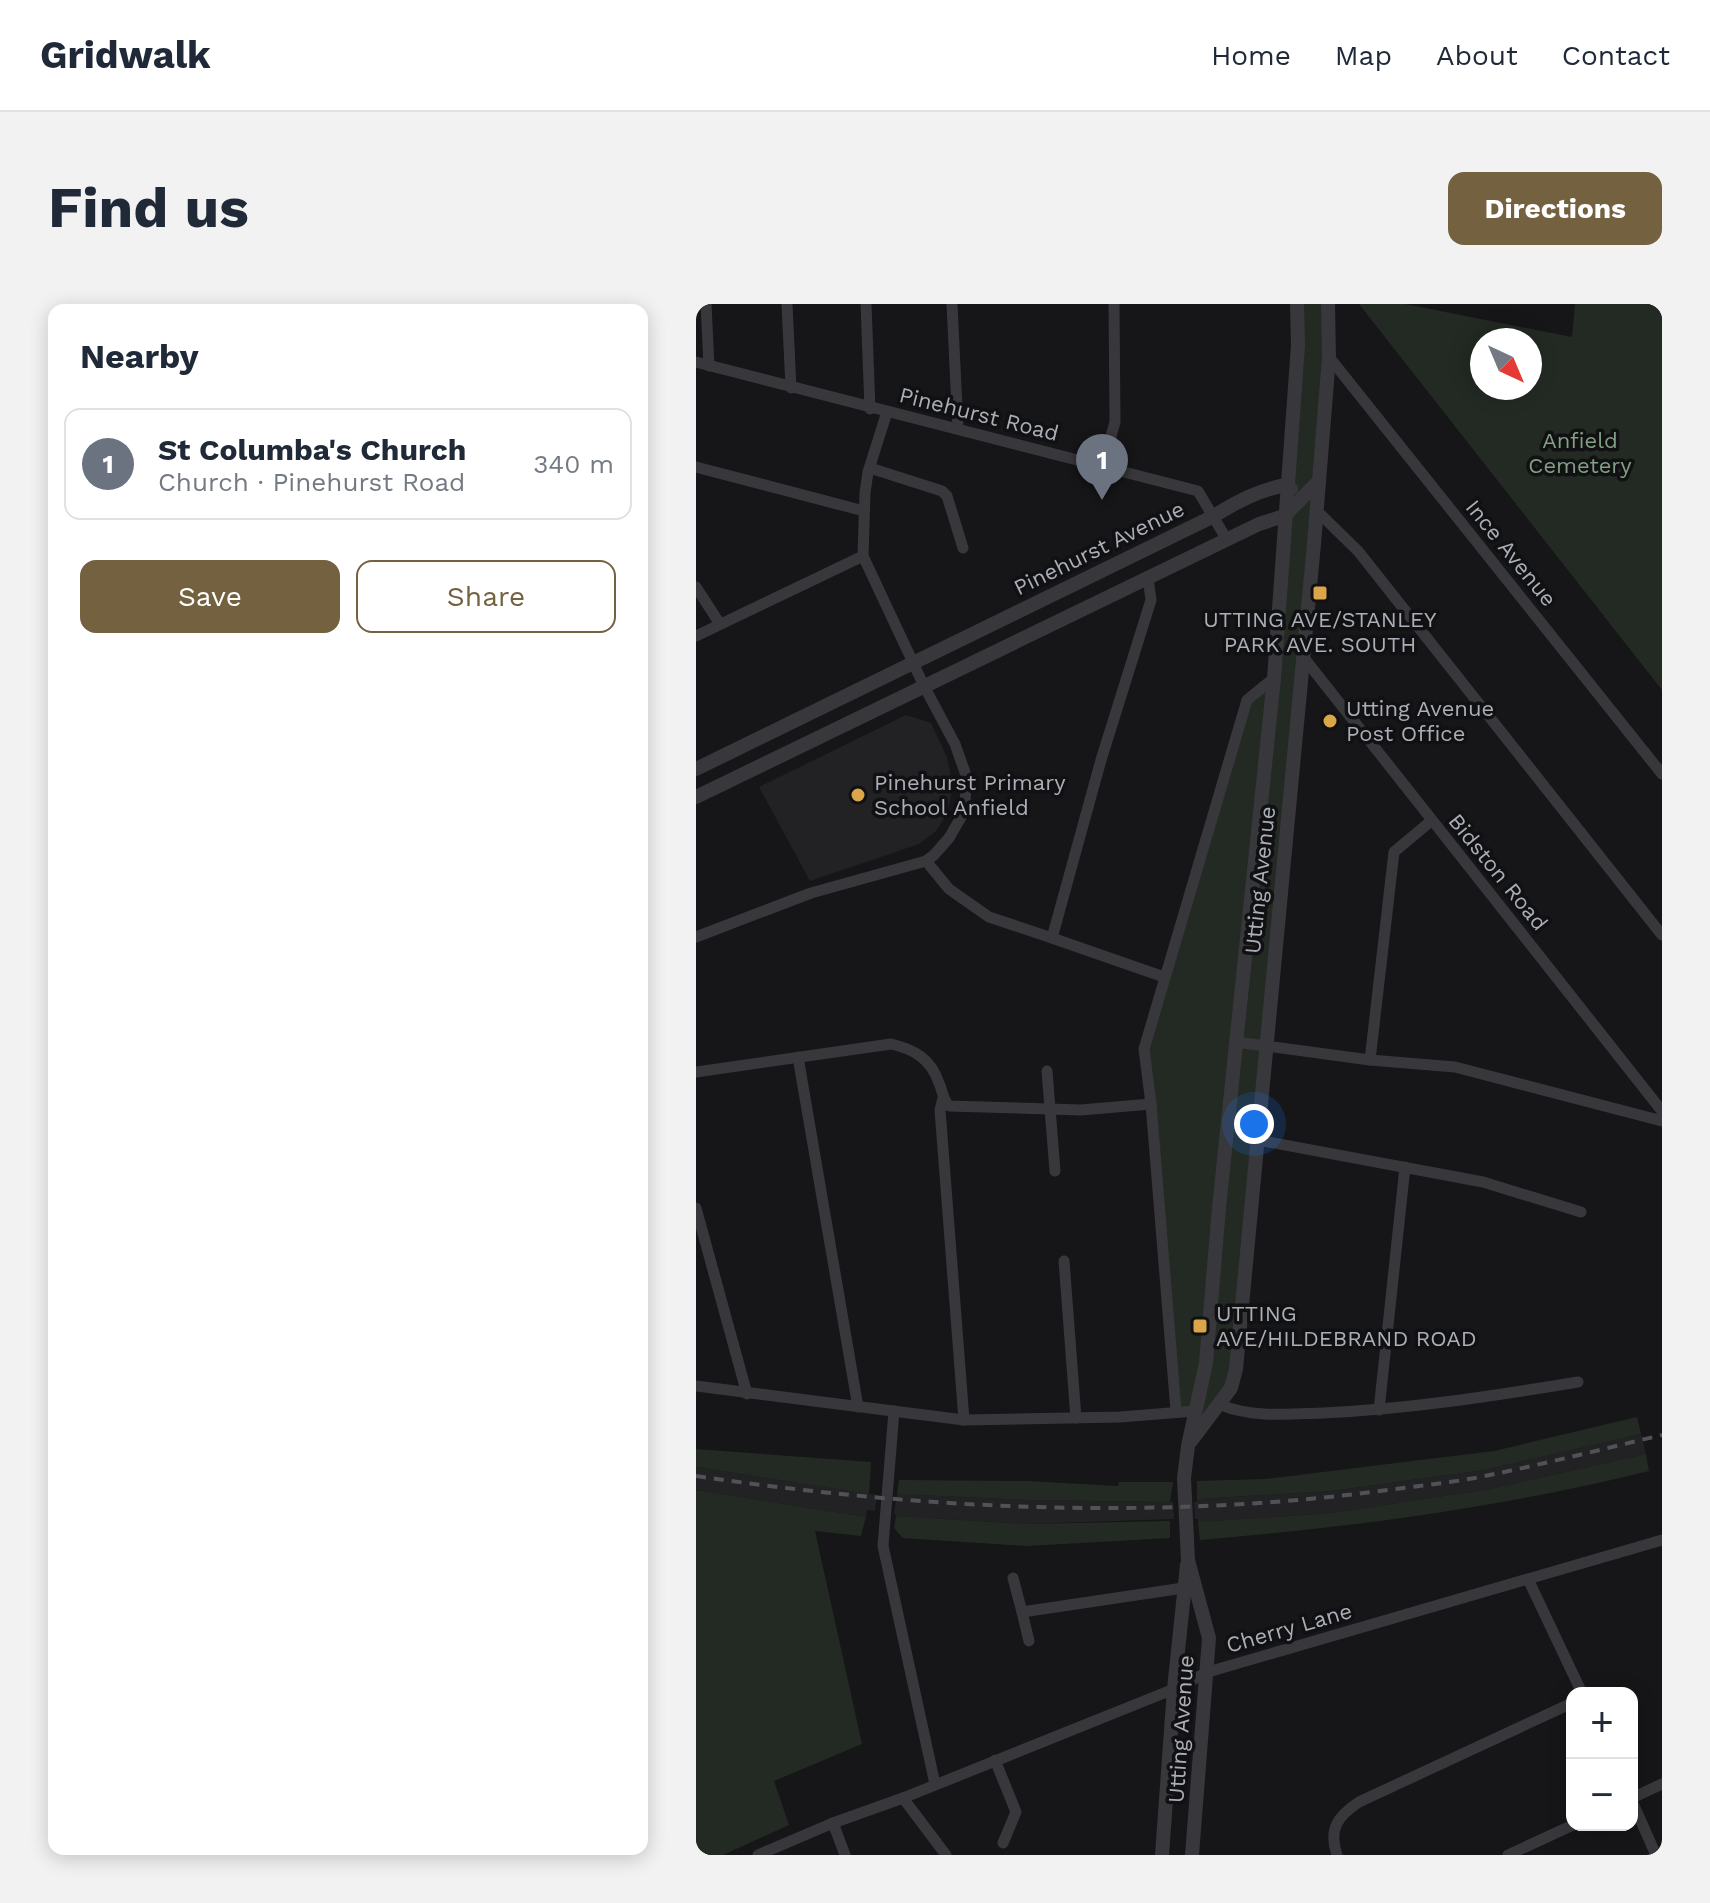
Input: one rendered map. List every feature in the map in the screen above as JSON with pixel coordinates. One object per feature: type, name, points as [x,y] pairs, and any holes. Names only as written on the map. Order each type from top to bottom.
[{"type":"street","points":[[706,304],[709,366]]},
{"type":"street","points":[[787,304],[791,388]]},
{"type":"street","points":[[866,304],[870,409]]},
{"type":"street","points":[[952,304],[958,429]]},
{"type":"street","points":[[1103,465],[1115,422],[1114,304]]},
{"type":"street","name":"Utting Avenue","points":[[1162,1855],[1174,1689],[1189,1587],[1184,1502],[1188,1446],[1206,1363],[1274,678],[1298,345],[1297,304]]},
{"type":"street","name":"Utting Avenue","points":[[1188,1446],[1221,1405],[1231,1388],[1236,1369],[1304,658],[1329,357],[1328,304]]},
{"type":"street","name":"Ince Avenue","points":[[1329,357],[1662,774]]},
{"type":"street","name":"Pinehurst Road","points":[[696,362],[1198,491],[1227,540]]},
{"type":"street","points":[[696,937],[811,893],[926,861],[949,838],[964,812],[967,778],[955,744],[863,556],[864,511],[870,468],[887,412]]},
{"type":"street","points":[[696,467],[864,511]]},
{"type":"street","points":[[870,468],[942,491],[947,496],[963,548]]},
{"type":"street","points":[[696,797],[1227,540],[1284,516],[1319,481]]},
{"type":"street","points":[[1286,485],[1358,551],[1662,935]]},
{"type":"street","name":"Pinehurst Avenue","points":[[696,769],[1214,516],[1242,499],[1286,485]]},
{"type":"street","points":[[696,636],[863,556]]},
{"type":"street","points":[[1052,938],[1101,760],[1151,600],[1148,578]]},
{"type":"street","points":[[696,587],[720,624]]},
{"type":"street","name":"Bidston Road","points":[[1304,658],[1662,1111]]},
{"type":"street","points":[[1176,1411],[1144,1049],[1247,700],[1274,678]]},
{"type":"street","points":[[1370,1060],[1394,852],[1431,821]]},
{"type":"street","points":[[926,861],[949,889],[989,917],[1164,977]]},
{"type":"street","points":[[1236,1042],[1370,1060],[1455,1067],[1662,1121]]},
{"type":"street","points":[[696,1072],[891,1044],[910,1048],[929,1062],[940,1083],[943,1098],[940,1110],[964,1420]]},
{"type":"street","points":[[798,1057],[858,1407]]},
{"type":"street","points":[[1047,1071],[1055,1171]]},
{"type":"street","points":[[943,1098],[949,1106],[1049,1110],[1151,1104]]},
{"type":"street","points":[[1258,1140],[1483,1182],[1581,1212]]},
{"type":"street","points":[[1379,1410],[1405,1167]]},
{"type":"street","points":[[696,1208],[747,1394]]},
{"type":"street","points":[[1064,1261],[1076,1418]]},
{"type":"street","points":[[1221,1405],[1279,1415],[1379,1410],[1452,1403],[1578,1382]]},
{"type":"street","points":[[696,1386],[964,1420],[1120,1417],[1176,1411],[1195,1411],[1210,1417]]},
{"type":"street","points":[[894,1411],[883,1546],[935,1784]]},
{"type":"street","name":"Cherry Lane","points":[[758,1855],[1174,1689],[1208,1672],[1662,1540]]},
{"type":"street","points":[[1013,1578],[1029,1641]]},
{"type":"street","points":[[1528,1579],[1579,1687]]},
{"type":"street","points":[[1022,1612],[1189,1587]]},
{"type":"street","name":"Utting Avenue","points":[[1189,1587],[1209,1638],[1192,1855]]},
{"type":"street","points":[[1337,1855],[1334,1829],[1342,1813],[1359,1802],[1566,1706]]},
{"type":"street","points":[[995,1760],[1016,1812],[1003,1843]]},
{"type":"street","points":[[1638,1797],[1662,1784]]},
{"type":"street","points":[[903,1798],[946,1855]]},
{"type":"street","points":[[1638,1814],[1656,1855]]},
{"type":"street","points":[[833,1823],[845,1855]]},
{"type":"street","points":[[1508,1855],[1566,1828]]},
{"type":"shaded area","name":"Pinehurst Primary School Anfield","points":[[906,715],[931,723],[947,757],[953,787],[946,816],[935,832],[919,844],[810,881],[759,787]]},
{"type":"shaded area","points":[[1641,1434],[1646,1454],[1490,1489],[1332,1513],[1198,1522],[1195,1519],[1194,1502],[1197,1499],[1331,1491],[1484,1470]]},
{"type":"shaded area","points":[[696,1467],[877,1495],[875,1511],[867,1510],[866,1517],[696,1490]]},
{"type":"shaded area","points":[[897,1494],[1173,1502],[1174,1519],[1027,1524],[896,1516]]},
{"type":"green space","points":[[1297,304],[1328,304],[1236,1369],[1188,1446],[1195,1411],[1176,1411],[1144,1050],[1247,700],[1274,678],[1284,516],[1301,498],[1286,485]]},
{"type":"green space","name":"Anfield Cemetery","points":[[1359,304],[1405,304],[1526,328],[1470,328],[1470,400],[1542,400],[1542,331],[1572,337],[1575,304],[1662,304],[1662,690]]},
{"type":"green space","points":[[1637,1417],[1641,1434],[1484,1470],[1331,1491],[1197,1499],[1197,1481],[1265,1479],[1494,1451]]},
{"type":"green space","points":[[696,1449],[871,1462],[869,1494],[696,1467]]},
{"type":"green space","points":[[1646,1454],[1649,1471],[1537,1496],[1370,1522],[1200,1540],[1198,1522],[1332,1513],[1490,1489]]},
{"type":"green space","points":[[899,1480],[1028,1481],[1118,1486],[1119,1482],[1173,1482],[1170,1502],[897,1494]]},
{"type":"green space","points":[[696,1490],[866,1517],[861,1536],[815,1531],[862,1744],[774,1781],[789,1825],[723,1855],[696,1855]]},
{"type":"green space","points":[[896,1516],[1027,1524],[1170,1521],[1170,1538],[1027,1546],[903,1538],[894,1528]]},
{"type":"railway","points":[[696,1476],[870,1497],[958,1503],[1133,1508],[1221,1505],[1308,1499],[1463,1480],[1662,1435]]},
{"type":"place","name":"St Columba's Church","points":[[1102,500]]},
{"type":"place","name":"UTTING AVE/STANLEY PARK AVE. SOUTH","points":[[1320,593]]},
{"type":"place","name":"Utting Avenue Post Office","points":[[1330,721]]},
{"type":"place","name":"Pinehurst Primary School Anfield","points":[[858,795]]},
{"type":"place","name":"UTTING AVE/HILDEBRAND ROAD","points":[[1200,1326]]}]
